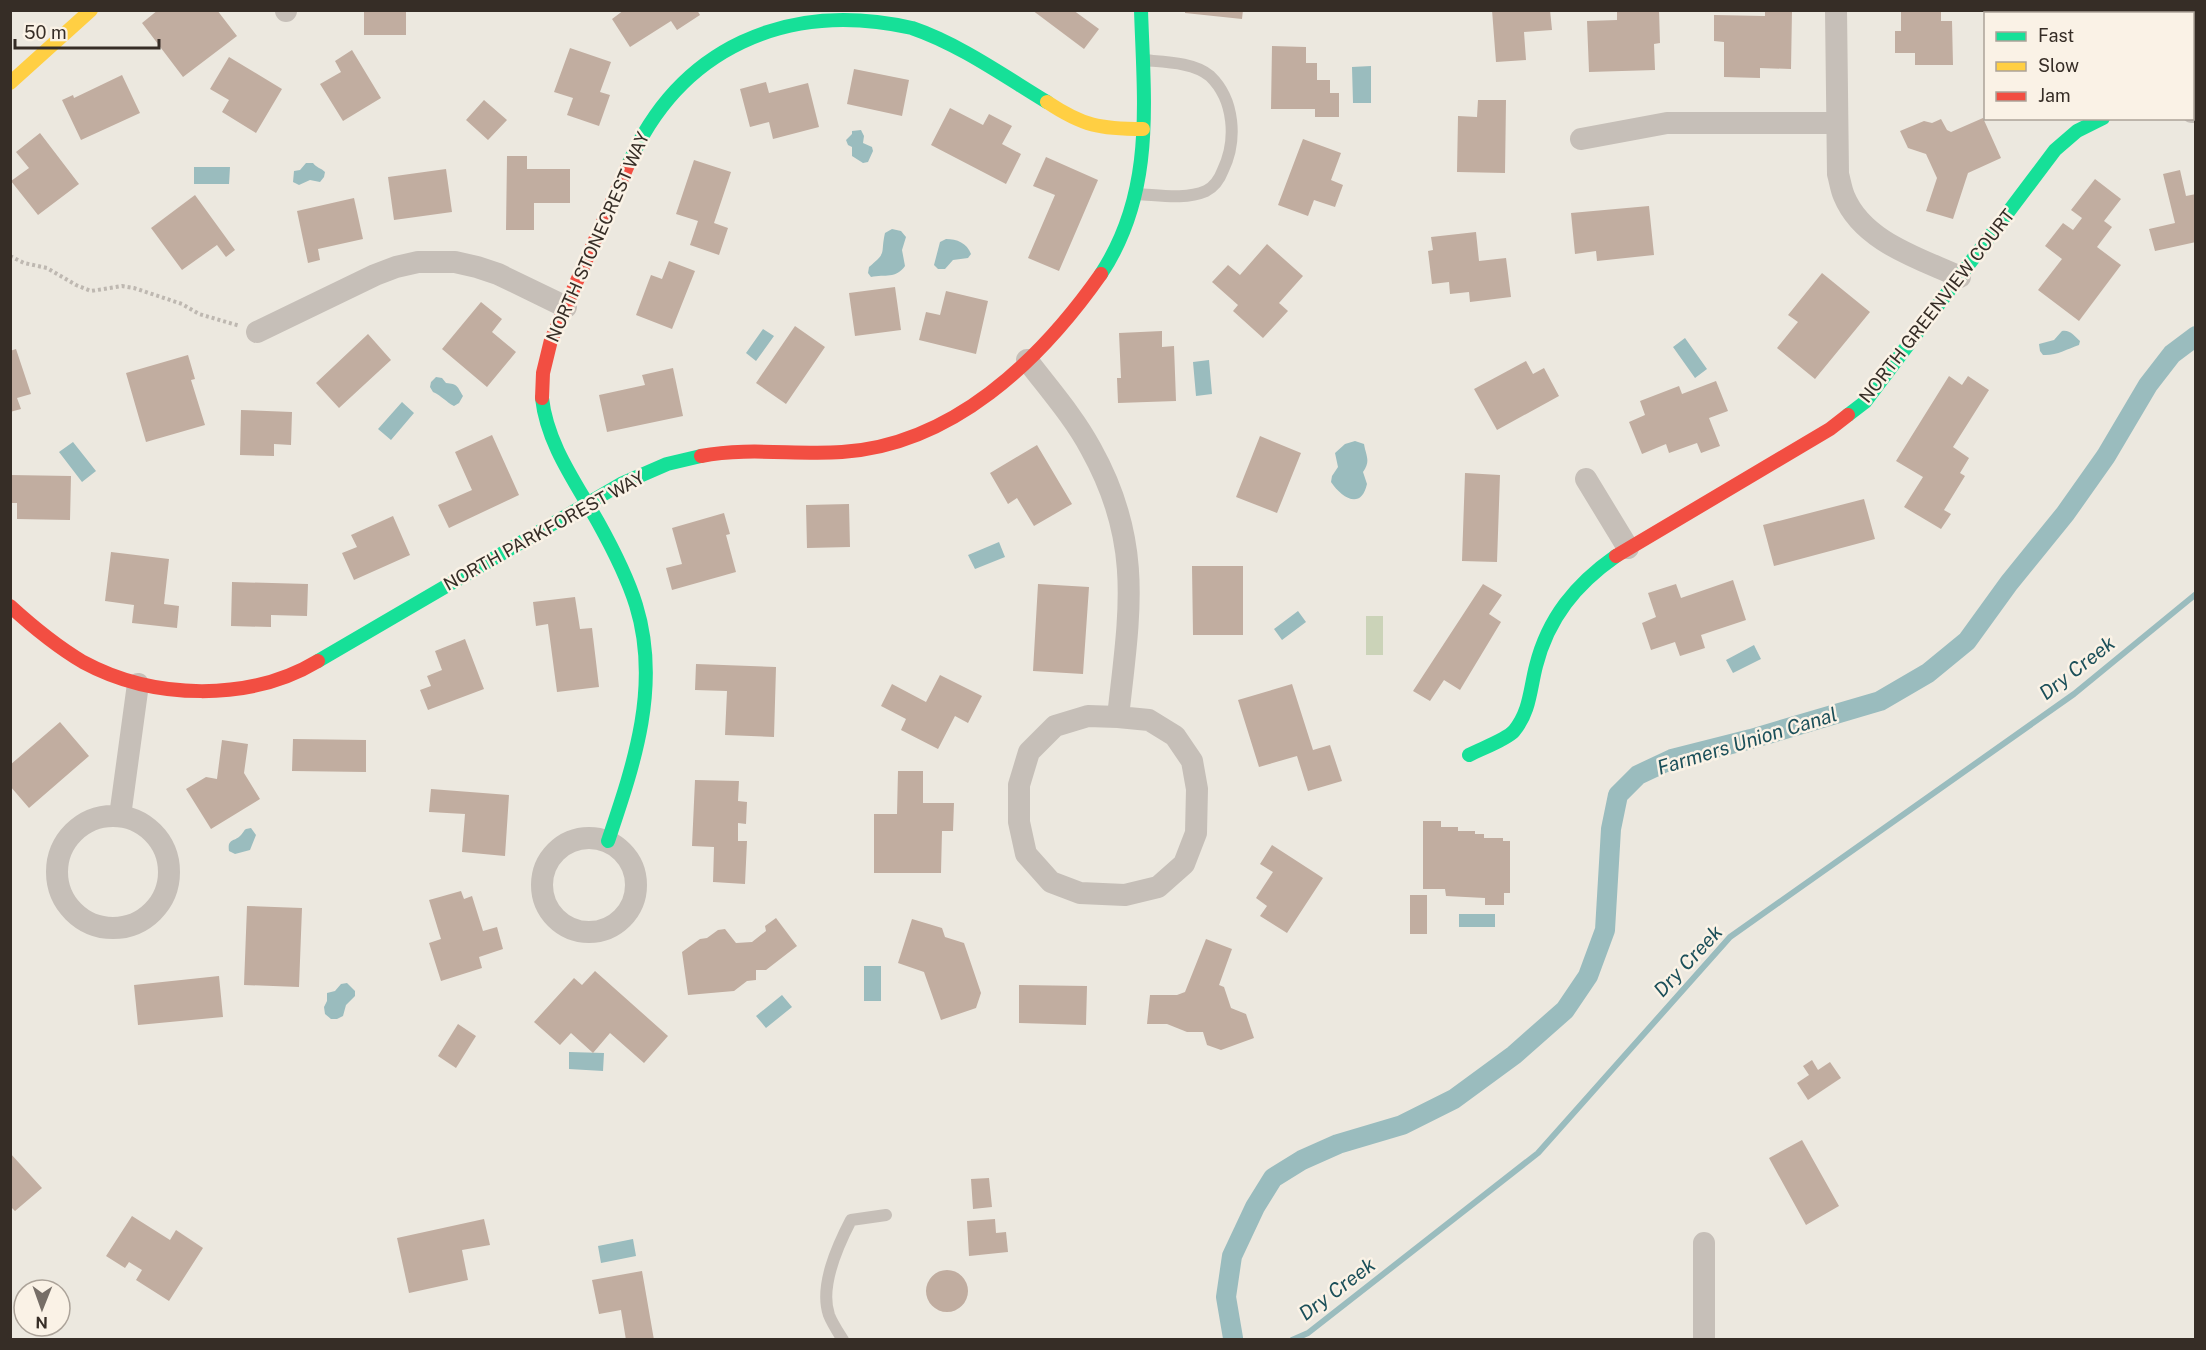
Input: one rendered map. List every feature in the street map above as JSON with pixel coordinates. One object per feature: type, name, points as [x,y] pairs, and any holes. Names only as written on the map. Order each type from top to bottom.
[{"type":"street","points":[[10,83],[91,10]]},
{"type":"street","name":"NORTH PARKFOREST WAY","points":[[10,606],[44,638],[64,652],[113,676],[138,684],[183,691],[219,691],[269,682],[305,669],[632,478],[664,465],[702,455],[742,451],[846,452],[876,448],[910,439],[941,426],[975,407],[1001,386],[1082,302],[1114,254],[1126,227],[1136,194],[1142,159],[1141,10]]},
{"type":"street","points":[[1836,10],[1838,174],[1843,196],[1854,215],[1869,231],[1888,243],[1960,277]]},
{"type":"street","name":"NORTH STONECREST WAY","points":[[608,841],[637,755],[642,733],[647,667],[640,622],[627,580],[602,529],[555,448],[547,427],[542,383],[551,340],[640,139],[667,96],[693,69],[716,52],[759,29],[797,18],[856,15],[912,27],[946,43],[1080,122],[1116,129],[1143,129]]},
{"type":"street","name":"NORTH GREENVIEW COURT","points":[[1468,755],[1513,732],[1528,705],[1536,666],[1544,642],[1563,605],[1592,573],[1628,548],[1848,417],[1880,385],[2055,150],[2071,134],[2098,120]]},
{"type":"street","points":[[1581,139],[1667,123],[1837,123]]},
{"type":"street","points":[[257,332],[375,275],[418,262],[456,262],[477,267],[566,307]]},
{"type":"street","points":[[1027,360],[1091,448],[1109,485],[1122,521],[1129,564],[1130,605],[1118,717]]},
{"type":"street","points":[[1586,479],[1628,548]]},
{"type":"street","points":[[120,816],[138,684]]},
{"type":"street","points":[[1088,716],[1118,717],[1149,720],[1158,725],[1175,736],[1192,761],[1197,789],[1196,833],[1184,864],[1158,887],[1125,895],[1080,893],[1051,882],[1026,854],[1019,822],[1019,785],[1029,752],[1055,726],[1088,716]]},
{"type":"street","points":[[120,816],[142,823],[159,840],[168,861],[169,883],[160,904],[135,925],[110,930],[80,920],[60,896],[56,862],[65,840],[98,817],[120,816]]},
{"type":"street","points":[[592,837],[608,841],[621,849],[631,861],[636,876],[636,892],[632,907],[622,919],[609,928],[594,932],[579,931],[564,925],[552,915],[544,901],[541,886],[544,870],[551,856],[562,845],[577,839],[592,837]]},
{"type":"street","points":[[1704,1243],[1704,1340]]},
{"type":"lane","points":[[1136,194],[1183,196],[1208,190],[1220,178],[1230,157],[1232,134],[1227,104],[1221,91],[1209,76],[1182,65],[1142,59]]},
{"type":"lane","points":[[843,1340],[828,1313],[827,1283],[837,1247],[851,1220],[886,1215]]},
{"type":"path","points":[[10,256],[46,268],[91,291],[122,286],[134,288],[182,304],[200,314],[257,332]]},
{"type":"green space","points":[[1366,616],[1383,616],[1383,655],[1366,655]]},
{"type":"water","points":[[1371,66],[1371,103],[1353,103],[1352,67]]},
{"type":"water","points":[[861,130],[864,136],[863,143],[872,147],[873,151],[868,162],[863,163],[852,156],[852,147],[846,140],[852,131]]},
{"type":"water","points":[[306,163],[313,163],[325,172],[320,182],[310,180],[299,185],[293,182],[294,171],[300,170]]},
{"type":"water","points":[[194,167],[230,167],[229,184],[194,184]]},
{"type":"water","points":[[892,229],[901,231],[906,237],[902,250],[905,266],[898,273],[871,277],[868,273],[869,267],[881,255],[885,233]]},
{"type":"water","points":[[946,239],[961,242],[971,254],[968,258],[953,260],[945,269],[938,269],[934,265],[940,242]]},
{"type":"water","points":[[763,329],[774,336],[756,361],[746,353]]},
{"type":"water","points":[[2062,331],[2074,335],[2080,341],[2079,345],[2057,353],[2043,355],[2039,344],[2054,340]]},
{"type":"water","points":[[1685,338],[1707,369],[1695,378],[1673,347]]},
{"type":"water","points":[[1209,360],[1212,394],[1196,396],[1193,362]]},
{"type":"water","points":[[436,377],[457,386],[463,396],[459,403],[454,406],[433,392],[430,387],[431,382]]},
{"type":"water","points":[[402,402],[414,413],[391,440],[378,429]]},
{"type":"water","points":[[1355,441],[1364,444],[1367,461],[1363,472],[1367,484],[1360,497],[1350,499],[1331,482],[1338,467],[1335,453],[1345,444]]},
{"type":"water","points":[[73,442],[96,471],[82,482],[59,452]]},
{"type":"water","points":[[999,542],[1005,557],[975,569],[968,555]]},
{"type":"water","points":[[1298,611],[1306,622],[1282,640],[1274,629]]},
{"type":"water","points":[[1754,645],[1761,659],[1733,673],[1726,660]]},
{"type":"water","points":[[251,828],[256,835],[250,850],[235,854],[229,851],[230,842],[239,837],[245,829]]},
{"type":"water","points":[[1459,914],[1495,914],[1495,927],[1459,927]]},
{"type":"water","points":[[864,966],[881,966],[881,1001],[864,1001]]},
{"type":"water","points":[[347,983],[355,991],[355,996],[346,1005],[343,1016],[331,1019],[325,1014],[327,993]]},
{"type":"water","points":[[782,995],[792,1007],[766,1028],[756,1016]]},
{"type":"water","points":[[569,1052],[604,1053],[603,1071],[569,1069]]},
{"type":"water","points":[[633,1239],[636,1256],[601,1263],[598,1246]]},
{"type":"building","points":[[158,10],[217,10],[237,36],[183,77],[142,23]]},
{"type":"building","points":[[364,10],[406,10],[406,35],[364,35]]},
{"type":"building","points":[[624,10],[697,10],[700,15],[677,30],[671,21],[630,47],[612,19]]},
{"type":"building","points":[[1032,10],[1073,10],[1099,29],[1084,49]]},
{"type":"building","points":[[1185,10],[1243,10],[1242,19],[1185,13]]},
{"type":"building","points":[[1492,10],[1550,10],[1552,30],[1524,32],[1526,60],[1496,62]]},
{"type":"building","points":[[1617,10],[1659,10],[1660,43],[1654,44],[1655,70],[1589,72],[1587,21],[1617,20]]},
{"type":"building","points":[[1765,10],[1792,10],[1791,69],[1760,68],[1760,78],[1724,77],[1724,42],[1714,41],[1714,15],[1765,16]]},
{"type":"building","points":[[1901,10],[1941,10],[1941,21],[1952,21],[1953,65],[1915,65],[1915,53],[1895,53],[1895,31],[1901,31]]},
{"type":"building","points":[[2084,10],[2120,12],[2084,12]]},
{"type":"building","points":[[1272,46],[1306,47],[1306,63],[1317,63],[1317,80],[1330,80],[1330,93],[1339,93],[1339,117],[1315,117],[1315,109],[1271,109]]},
{"type":"building","points":[[570,48],[611,62],[600,92],[610,95],[599,126],[567,115],[573,98],[554,92]]},
{"type":"building","points":[[352,50],[381,98],[343,121],[320,84],[341,72],[335,61]]},
{"type":"building","points":[[229,57],[282,89],[256,133],[222,112],[229,100],[210,89]]},
{"type":"building","points":[[854,69],[909,80],[902,116],[847,104]]},
{"type":"building","points":[[122,75],[140,113],[81,140],[62,100],[73,95],[74,98]]},
{"type":"building","points":[[766,82],[769,93],[808,83],[819,127],[773,139],[769,122],[750,127],[740,89]]},
{"type":"building","points":[[484,100],[507,120],[488,140],[466,120]]},
{"type":"building","points":[[1478,100],[1506,100],[1505,173],[1457,172],[1458,116],[1477,117]]},
{"type":"building","points":[[950,108],[983,125],[989,114],[1012,126],[1002,144],[1021,154],[1006,184],[931,145]]},
{"type":"building","points":[[1983,118],[2001,158],[1968,173],[1953,219],[1926,211],[1937,178],[1926,154],[1908,148],[1900,131],[1924,121],[1932,123],[1941,119],[1947,130],[1951,132]]},
{"type":"building","points":[[40,133],[79,184],[38,215],[11,181],[29,168],[16,152]]},
{"type":"building","points":[[1303,139],[1341,153],[1331,180],[1343,185],[1335,207],[1314,200],[1308,216],[1278,205]]},
{"type":"building","points":[[507,156],[527,156],[527,169],[570,169],[570,203],[534,203],[534,230],[506,230]]},
{"type":"building","points":[[1046,157],[1098,180],[1059,271],[1028,258],[1055,195],[1033,186]]},
{"type":"building","points":[[694,160],[731,172],[714,223],[728,228],[719,255],[690,245],[698,221],[676,214]]},
{"type":"building","points":[[446,169],[452,212],[394,220],[388,177]]},
{"type":"building","points":[[2180,170],[2186,196],[2196,194],[2196,242],[2155,251],[2149,229],[2175,223],[2163,174]]},
{"type":"building","points":[[2095,179],[2121,199],[2104,221],[2112,227],[2097,247],[2121,265],[2079,321],[2038,290],[2062,259],[2045,246],[2063,223],[2073,230],[2082,218],[2071,210]]},
{"type":"building","points":[[195,195],[235,250],[226,257],[217,245],[182,270],[151,228]]},
{"type":"building","points":[[354,198],[363,239],[318,249],[320,260],[308,263],[297,211]]},
{"type":"building","points":[[1649,206],[1654,255],[1597,261],[1596,251],[1575,254],[1571,213]]},
{"type":"building","points":[[1476,232],[1479,261],[1506,258],[1511,297],[1470,302],[1469,292],[1450,294],[1449,282],[1432,284],[1428,251],[1433,250],[1431,237]]},
{"type":"building","points":[[1267,244],[1303,276],[1279,303],[1288,311],[1263,338],[1233,311],[1238,305],[1212,282],[1228,265],[1240,275]]},
{"type":"building","points":[[669,261],[695,271],[672,329],[636,315],[651,275],[662,279]]},
{"type":"building","points":[[1822,273],[1870,312],[1815,379],[1777,348],[1798,322],[1788,315]]},
{"type":"building","points":[[895,287],[901,330],[855,336],[849,293]]},
{"type":"building","points":[[946,291],[988,301],[976,354],[919,340],[926,312],[940,315]]},
{"type":"building","points":[[481,302],[502,319],[492,332],[516,352],[487,387],[442,349]]},
{"type":"building","points":[[795,326],[825,347],[786,404],[756,383]]},
{"type":"building","points":[[1162,331],[1162,347],[1174,346],[1176,401],[1118,403],[1117,378],[1121,378],[1119,333]]},
{"type":"building","points":[[368,334],[391,360],[339,408],[316,383]]},
{"type":"building","points":[[16,349],[31,394],[17,398],[21,409],[10,412],[10,351]]},
{"type":"building","points":[[188,355],[195,379],[191,380],[205,425],[146,442],[126,373]]},
{"type":"building","points":[[1526,361],[1533,374],[1544,368],[1559,396],[1497,430],[1474,389]]},
{"type":"building","points":[[673,368],[683,416],[607,432],[599,395],[645,385],[642,375]]},
{"type":"building","points":[[1949,376],[1962,385],[1968,376],[1989,390],[1953,447],[1969,458],[1960,473],[1965,476],[1944,510],[1951,514],[1941,529],[1904,507],[1923,477],[1896,461]]},
{"type":"building","points":[[1716,381],[1728,411],[1709,418],[1720,446],[1701,453],[1697,443],[1669,453],[1666,444],[1642,454],[1629,422],[1645,415],[1640,401],[1679,386],[1682,394]]},
{"type":"building","points":[[241,410],[292,412],[291,445],[274,444],[274,456],[240,455]]},
{"type":"building","points":[[492,435],[519,495],[449,528],[438,505],[472,490],[455,452]]},
{"type":"building","points":[[1260,436],[1301,453],[1277,513],[1236,497]]},
{"type":"building","points":[[1037,445],[1072,504],[1034,526],[1017,498],[1008,504],[990,473]]},
{"type":"building","points":[[1465,473],[1500,475],[1497,562],[1462,561]]},
{"type":"building","points":[[10,475],[71,476],[70,520],[17,519],[17,503],[10,503]]},
{"type":"building","points":[[1864,499],[1875,539],[1774,566],[1763,525]]},
{"type":"building","points":[[849,504],[850,547],[807,548],[806,505]]},
{"type":"building","points":[[724,513],[730,534],[726,535],[736,572],[672,590],[666,568],[682,564],[672,528]]},
{"type":"building","points":[[393,516],[410,555],[354,580],[342,553],[357,547],[351,535]]},
{"type":"building","points":[[111,552],[169,559],[164,604],[179,606],[177,628],[132,623],[134,605],[105,601]]},
{"type":"building","points":[[1192,566],[1243,566],[1243,635],[1193,635]]},
{"type":"building","points":[[1733,580],[1746,620],[1701,635],[1705,648],[1680,656],[1675,642],[1651,650],[1642,623],[1656,617],[1648,593],[1676,584],[1681,598]]},
{"type":"building","points":[[232,582],[308,584],[307,616],[271,615],[271,627],[231,626]]},
{"type":"building","points":[[1038,584],[1089,587],[1083,674],[1033,671]]},
{"type":"building","points":[[1483,584],[1502,595],[1489,614],[1501,622],[1460,690],[1444,680],[1430,701],[1413,691]]},
{"type":"building","points":[[575,597],[580,629],[592,628],[599,687],[557,692],[548,624],[536,626],[533,602]]},
{"type":"building","points":[[465,639],[484,689],[428,710],[420,690],[431,686],[427,676],[442,670],[435,651]]},
{"type":"building","points":[[696,664],[776,667],[774,737],[725,735],[727,691],[695,690]]},
{"type":"building","points":[[940,675],[982,696],[968,723],[955,716],[938,749],[901,730],[906,719],[881,706],[892,684],[926,702]]},
{"type":"building","points":[[1292,684],[1313,750],[1330,745],[1342,781],[1308,791],[1297,756],[1259,767],[1238,700]]},
{"type":"building","points":[[60,722],[89,756],[29,808],[10,786],[10,765]]},
{"type":"building","points":[[293,739],[366,740],[366,772],[292,771]]},
{"type":"building","points":[[222,740],[248,744],[244,773],[260,799],[211,829],[186,789],[206,777],[217,779]]},
{"type":"building","points":[[898,771],[923,771],[923,803],[954,803],[953,831],[942,831],[941,873],[874,873],[874,814],[897,814]]},
{"type":"building","points":[[695,780],[739,781],[738,801],[747,802],[746,824],[738,823],[738,841],[747,841],[745,884],[713,882],[714,847],[692,846]]},
{"type":"building","points":[[431,789],[509,795],[505,856],[462,852],[465,814],[429,812]]},
{"type":"building","points":[[1423,821],[1441,821],[1441,827],[1458,827],[1458,831],[1475,831],[1475,834],[1484,834],[1484,838],[1503,838],[1503,841],[1510,841],[1510,893],[1504,893],[1504,905],[1485,905],[1485,898],[1446,896],[1445,889],[1423,889]]},
{"type":"building","points":[[1272,845],[1323,878],[1287,933],[1260,916],[1267,906],[1256,898],[1273,872],[1260,864]]},
{"type":"building","points":[[461,891],[464,899],[472,896],[483,931],[497,927],[503,949],[479,957],[482,968],[441,981],[429,943],[441,939],[429,900]]},
{"type":"building","points":[[1410,895],[1427,895],[1427,934],[1410,934]]},
{"type":"building","points":[[247,906],[302,908],[299,987],[244,985]]},
{"type":"building","points":[[776,918],[797,946],[766,970],[756,970],[756,980],[747,981],[734,991],[688,995],[682,952],[700,939],[725,929],[736,943],[752,942],[766,931],[765,926]]},
{"type":"building","points":[[912,919],[942,928],[945,937],[964,943],[981,993],[976,1008],[941,1020],[924,972],[898,963]]},
{"type":"building","points":[[1206,939],[1232,949],[1219,985],[1224,987],[1231,1008],[1246,1014],[1254,1038],[1221,1050],[1207,1045],[1203,1032],[1187,1032],[1167,1024],[1147,1024],[1150,995],[1177,995],[1185,992]]},
{"type":"building","points":[[595,971],[668,1036],[644,1063],[610,1033],[593,1053],[571,1033],[560,1045],[534,1022],[574,978],[582,985]]},
{"type":"building","points":[[219,976],[223,1017],[138,1025],[134,985]]},
{"type":"building","points":[[1019,985],[1087,986],[1086,1025],[1019,1023]]},
{"type":"building","points":[[458,1024],[476,1036],[456,1068],[438,1056]]},
{"type":"building","points":[[1812,1060],[1818,1070],[1830,1062],[1841,1078],[1808,1100],[1797,1083],[1809,1075],[1803,1066]]},
{"type":"building","points":[[1802,1140],[1839,1206],[1806,1225],[1769,1158]]},
{"type":"building","points":[[10,1153],[42,1188],[15,1211],[10,1206]]},
{"type":"building","points":[[989,1178],[992,1207],[973,1209],[971,1179]]},
{"type":"building","points":[[132,1216],[170,1240],[176,1230],[203,1248],[169,1301],[136,1280],[142,1270],[129,1262],[125,1268],[106,1256]]},
{"type":"building","points":[[484,1219],[490,1245],[462,1250],[468,1280],[409,1293],[397,1238]]},
{"type":"building","points":[[995,1219],[996,1233],[1006,1232],[1008,1252],[969,1256],[967,1221]]},
{"type":"building","points":[[947,1270],[962,1276],[968,1291],[962,1306],[947,1312],[932,1306],[926,1291],[932,1276]]},
{"type":"building","points":[[642,1271],[654,1340],[626,1340],[621,1310],[599,1314],[592,1280]]},
{"type":"waterway","name":"Farmers Union Canal","points":[[1233,1338],[1226,1297],[1232,1256],[1255,1207],[1273,1178],[1302,1160],[1338,1144],[1402,1125],[1454,1099],[1514,1055],[1565,1010],[1588,976],[1605,930],[1611,829],[1618,795],[1638,775],[1672,759],[1751,739],[1880,701],[1928,673],[1967,641],[2009,583],[2065,514],[2106,456],[2148,385],[2172,354],[2196,336]]},
{"type":"waterway","name":"Dry Creek","points":[[1292,1340],[1308,1333],[1538,1153],[1730,937],[2074,694],[2196,594]]},
{"type":"traffic: fast","points":[[1101,274],[1118,243],[1130,211],[1138,179],[1144,113],[1141,10]]},
{"type":"traffic: fast","points":[[628,165],[650,124],[676,90],[707,63],[742,42],[780,28],[822,21],[866,21],[912,28],[964,52],[1047,102]]},
{"type":"traffic: fast","points":[[1848,415],[1865,402],[2055,150],[2077,131],[2099,120]]},
{"type":"traffic: fast","points":[[542,398],[556,447],[604,532],[624,573],[636,605],[643,635],[646,665],[641,724],[627,783],[608,841]]},
{"type":"traffic: fast","points":[[318,661],[621,484],[667,464],[701,456]]},
{"type":"traffic: fast","points":[[1469,755],[1514,731],[1529,700],[1541,649],[1556,617],[1576,590],[1616,556]]},
{"type":"traffic: slow","points":[[10,83],[91,10]]},
{"type":"traffic: slow","points":[[1047,102],[1071,116],[1092,124],[1103,127],[1143,129]]},
{"type":"traffic: jam","points":[[542,398],[543,373],[551,340],[628,165]]},
{"type":"traffic: jam","points":[[701,456],[736,452],[842,452],[882,446],[920,433],[956,416],[990,393],[1021,367],[1050,338],[1101,274]]},
{"type":"traffic: jam","points":[[1616,556],[1830,429],[1848,415]]},
{"type":"traffic: jam","points":[[10,606],[45,636],[83,662],[110,675],[140,684],[201,691],[232,689],[262,684],[318,661]]}]
